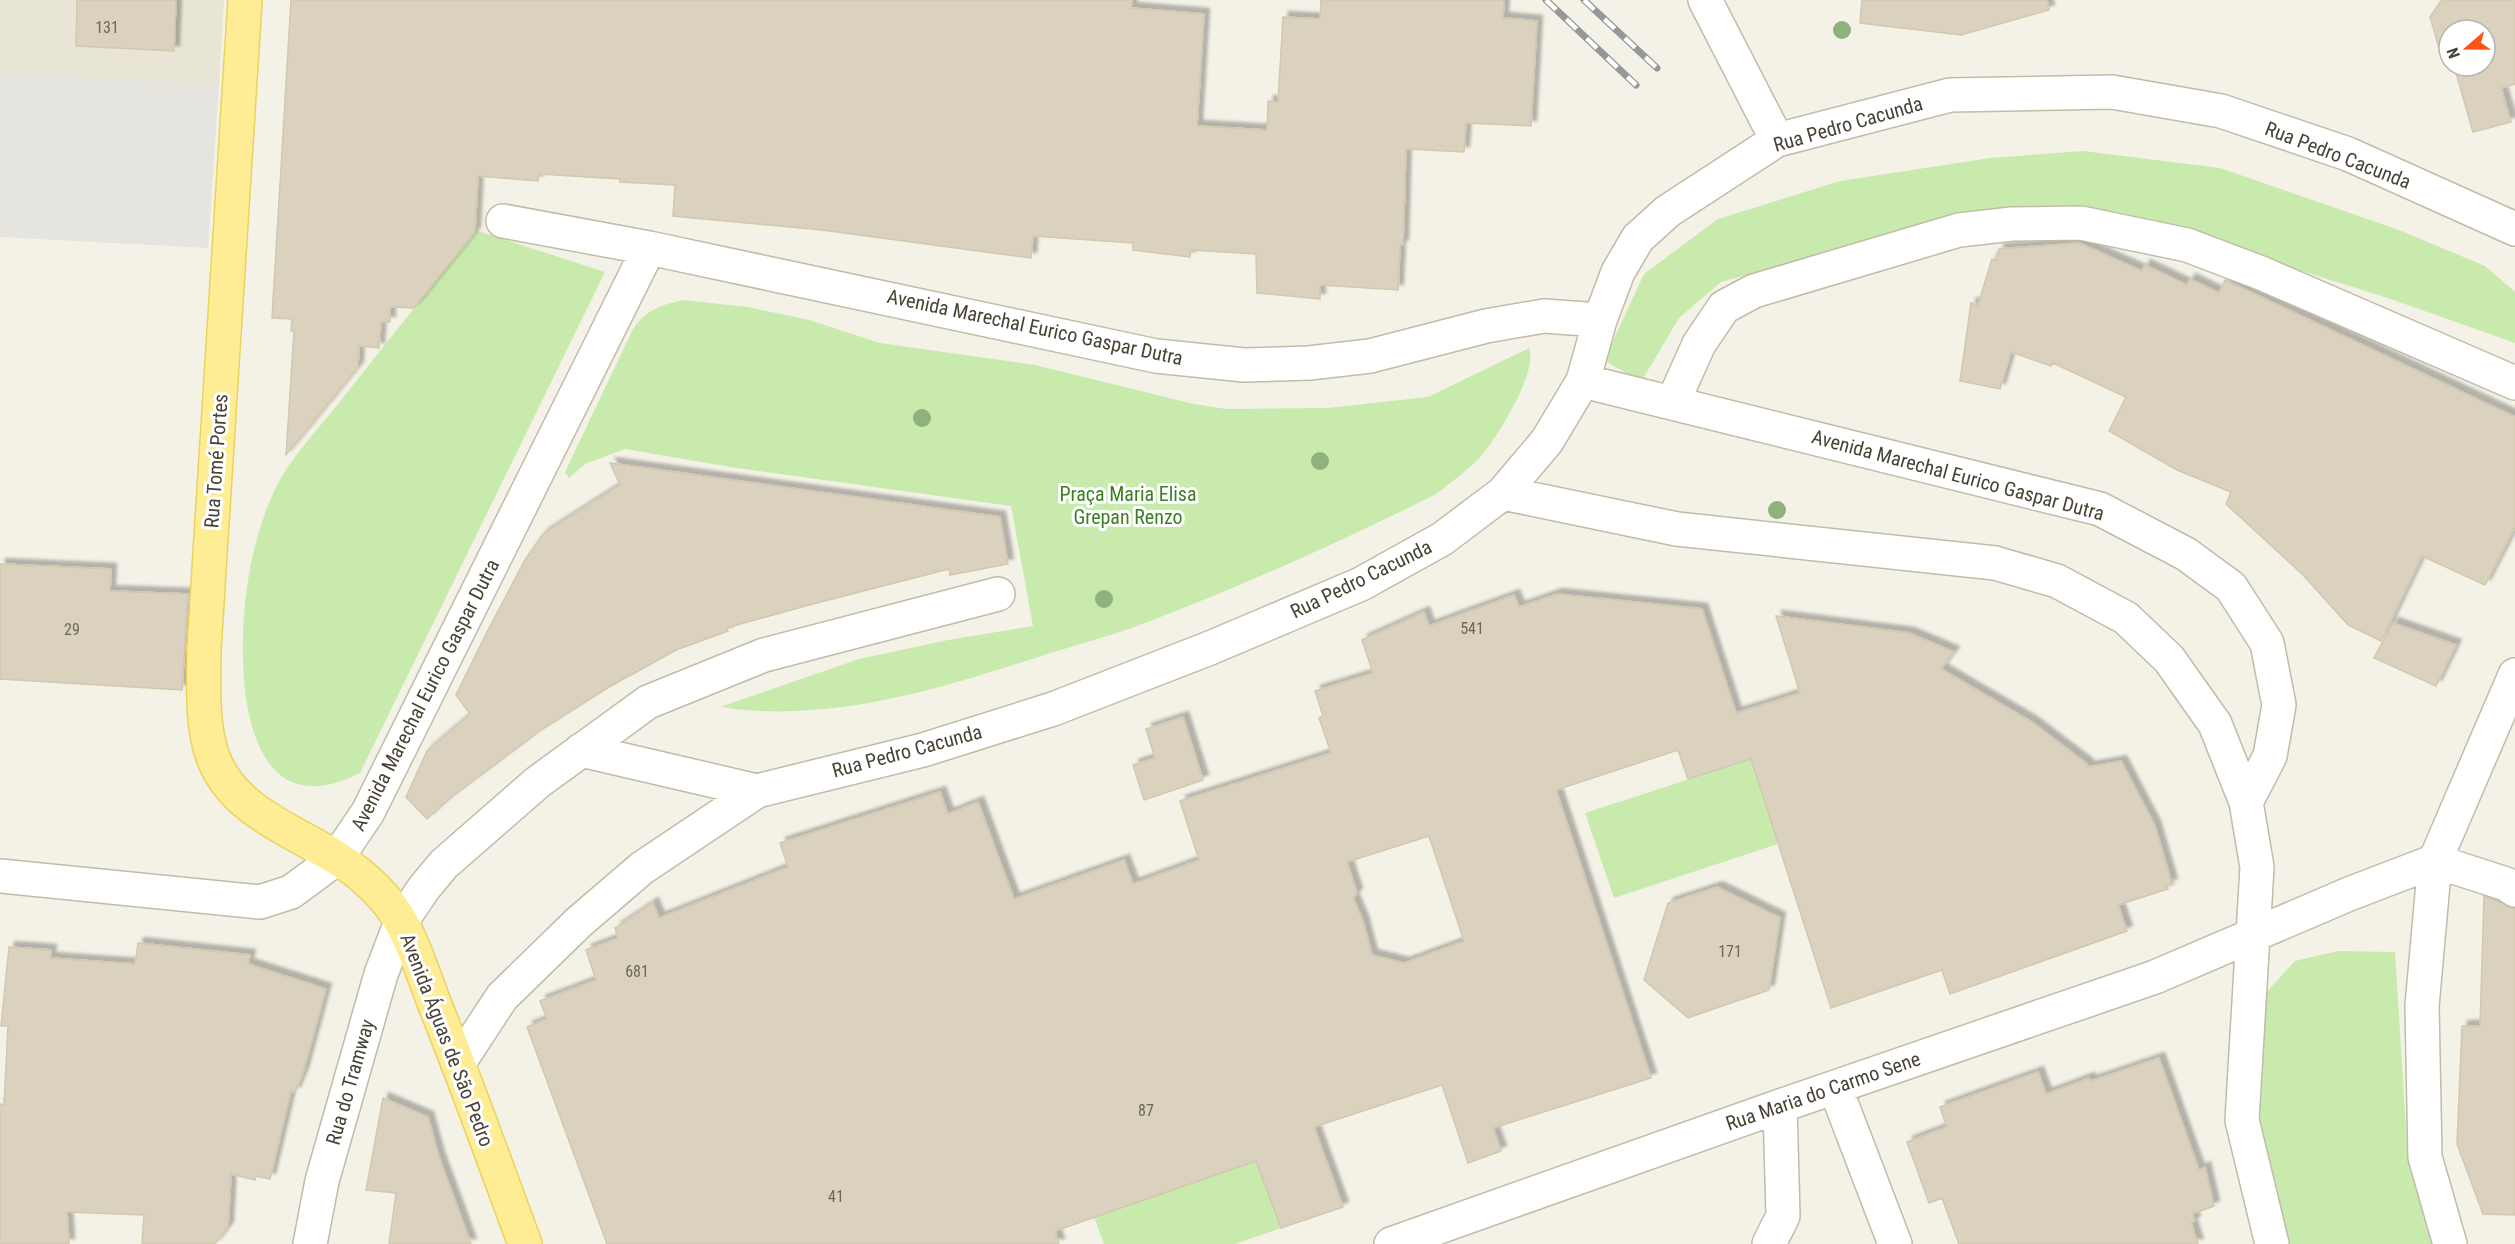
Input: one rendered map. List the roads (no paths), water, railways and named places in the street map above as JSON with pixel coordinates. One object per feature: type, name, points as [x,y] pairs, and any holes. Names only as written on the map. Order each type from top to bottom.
[{"type":"main road","name":"Rua Tomé Portes","points":[[245,0],[204,638],[205,725],[213,758],[228,785],[258,813],[337,858]]},
{"type":"main road","name":"Avenida Águas de São Pedro","points":[[337,858],[365,878],[385,899],[401,922],[458,1064],[525,1244]]},
{"type":"street","points":[[1705,0],[1776,140]]},
{"type":"street","name":"Rua Pedro Cacunda","points":[[458,1064],[502,998],[579,922],[642,868],[756,791],[922,750],[1053,709],[1210,648],[1361,584],[1442,539],[1503,493],[1547,441],[1583,381],[1600,320],[1618,272],[1638,238],[1668,212],[1776,140],[1950,95],[2112,92],[2221,111],[2348,154],[2515,229]]},
{"type":"street","name":"Avenida Marechal Eurico Gaspar Dutra","points":[[503,221],[649,248],[1156,356],[1244,365],[1309,363],[1370,356],[1486,326],[1544,316],[1600,320]]},
{"type":"street","points":[[1673,402],[1699,344],[1725,307],[1754,291],[1959,230],[2012,224],[2081,223],[2187,244],[2515,383]]},
{"type":"street","name":"Avenida Marechal Eurico Gaspar Dutra","points":[[0,876],[260,902],[291,892],[337,858],[368,812],[649,248]]},
{"type":"street","name":"Avenida Marechal Eurico Gaspar Dutra","points":[[1583,381],[2100,509],[2186,554],[2231,587],[2267,643],[2279,705],[2270,756],[2247,802]]},
{"type":"street","points":[[1503,493],[1677,529],[1995,563],[2057,581],[2126,618],[2169,659],[2215,724],[2247,802],[2257,867],[2242,1120],[2272,1244]]},
{"type":"street","points":[[401,922],[444,864],[537,782],[648,702],[764,655],[998,594]]},
{"type":"street","points":[[2450,1244],[2425,1157],[2422,1006],[2435,861],[2515,675]]},
{"type":"street","name":"Rua Pedro Cacunda","points":[[581,750],[756,791]]},
{"type":"street","points":[[2435,861],[2506,884],[2515,890]]},
{"type":"street","name":"Rua Maria do Carmo Sene","points":[[1391,1244],[2155,976],[2435,861]]},
{"type":"street","name":"Rua do Tramway","points":[[310,1244],[321,1181],[381,974],[401,922]]},
{"type":"street","points":[[1835,1087],[1895,1244]]},
{"type":"street","points":[[1769,1244],[1783,1216],[1780,1106]]},
{"type":"railway","points":[[1546,0],[1636,85]]},
{"type":"railway","points":[[1584,0],[1657,68]]},
{"type":"park label","name":"Praça Maria Elisa Grepan Renzo","points":[[1128,506]]}]
